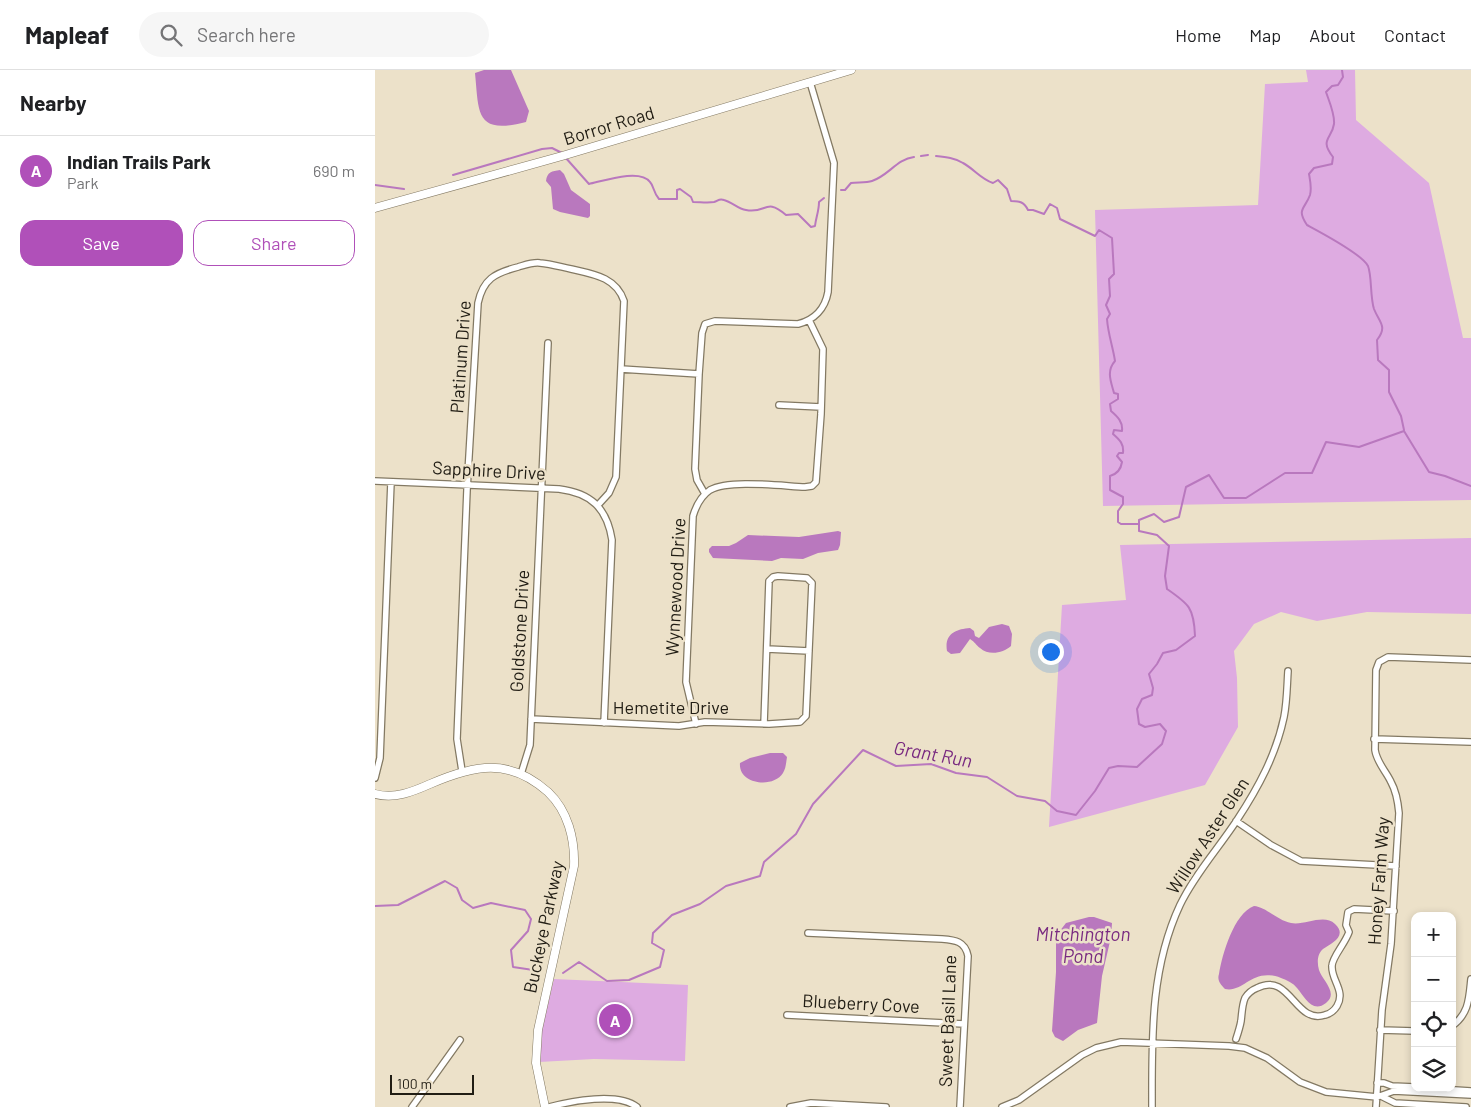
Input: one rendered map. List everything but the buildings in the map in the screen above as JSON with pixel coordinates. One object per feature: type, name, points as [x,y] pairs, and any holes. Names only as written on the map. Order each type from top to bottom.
[{"type":"street","name":"Borror Road","points":[[375,208],[564,156],[851,70]]},
{"type":"street","points":[[809,320],[823,349],[817,479],[815,484],[805,487],[733,484],[721,486],[705,494],[697,480],[695,469],[699,374],[703,328],[705,324],[715,321],[798,324],[809,320],[823,307],[827,300],[834,174],[832,155],[810,82]]},
{"type":"street","name":"Platinum Drive","points":[[462,771],[457,739],[478,303],[483,286],[492,277],[501,272],[539,263],[592,274],[612,282],[621,293],[624,301],[616,478],[609,493],[598,505]]},
{"type":"street","name":"Goldstone Drive","points":[[521,774],[530,746],[549,343]]},
{"type":"street","points":[[621,369],[699,374]]},
{"type":"street","points":[[779,405],[821,407]]},
{"type":"street","name":"Sapphire Drive","points":[[375,481],[569,490],[585,496],[598,505]]},
{"type":"street","points":[[375,778],[380,758],[391,482]]},
{"type":"street","name":"Wynnewood Drive","points":[[696,724],[686,682],[686,666],[693,516],[705,494]]},
{"type":"street","points":[[598,505],[608,522],[612,540],[604,723]]},
{"type":"street","points":[[764,724],[769,581],[773,577],[791,576],[807,578],[812,583],[809,651],[767,649]]},
{"type":"street","name":"Hemetite Drive","points":[[531,720],[679,726],[709,722],[797,724],[804,720],[806,716],[809,651]]},
{"type":"street","name":"Honey Farm Way","points":[[1376,1107],[1379,1096],[1377,1083],[1380,1030],[1394,911],[1399,830],[1398,802],[1391,781],[1376,758],[1374,739],[1376,670],[1379,662],[1388,658],[1471,660]]},
{"type":"street","name":"Willow Aster Glen","points":[[1152,1107],[1152,1044],[1156,987],[1170,932],[1180,906],[1193,882],[1236,821],[1263,778],[1281,732],[1288,671]]},
{"type":"street","points":[[1374,739],[1471,742]]},
{"type":"street","name":"Buckeye Parkway","points":[[375,794],[389,796],[409,793],[462,771],[493,768],[521,774],[541,787],[558,804],[568,822],[574,846],[572,876],[537,1035],[536,1063],[545,1107]]},
{"type":"street","points":[[1236,821],[1271,845],[1301,861],[1396,866]]},
{"type":"street","points":[[1236,1039],[1246,997],[1259,986],[1269,985],[1278,987],[1288,993],[1307,1015],[1315,1017],[1324,1016],[1332,1012],[1337,1006],[1340,996],[1339,985],[1334,976],[1332,965],[1335,956],[1343,947],[1349,932],[1347,925],[1348,912],[1354,909],[1394,911]]},
{"type":"street","name":"Sweet Basil Lane","points":[[808,933],[957,940],[967,949],[960,1107]]},
{"type":"street","points":[[1456,1023],[1468,1007],[1471,979]]},
{"type":"street","name":"Blueberry Cove","points":[[787,1016],[964,1024]]},
{"type":"street","points":[[1380,1030],[1411,1032]]},
{"type":"street","points":[[411,1107],[460,1040]]},
{"type":"street","points":[[1002,1107],[1019,1100],[1082,1055],[1096,1048],[1121,1042],[1245,1048],[1267,1058],[1300,1082],[1314,1089],[1326,1092],[1379,1096],[1395,1103],[1466,1107]]},
{"type":"street","points":[[1377,1083],[1411,1087]]},
{"type":"street","points":[[1456,1090],[1471,1091]]},
{"type":"street","points":[[1379,1096],[1394,1091],[1471,1096]]},
{"type":"street","points":[[549,1107],[569,1102],[621,1100],[637,1107]]},
{"type":"street","points":[[790,1107],[819,1103],[887,1107]]},
{"type":"shaded area","points":[[1306,70],[1355,70],[1356,120],[1429,183],[1463,338],[1471,338],[1471,500],[1103,506],[1095,210],[1258,205],[1265,84],[1308,82]]},
{"type":"shaded area","points":[[1471,538],[1471,614],[1367,612],[1317,621],[1281,612],[1254,624],[1234,651],[1237,678],[1238,727],[1205,785],[1049,827],[1062,605],[1126,600],[1120,545]]},
{"type":"shaded area","points":[[554,979],[688,985],[685,1061],[594,1059],[539,1062],[541,1032]]},
{"type":"water","points":[[484,70],[511,70],[529,111],[526,122],[497,125],[489,123],[483,117],[479,110],[477,99],[475,73]]},
{"type":"water","points":[[560,170],[564,174],[571,190],[590,204],[590,216],[588,218],[553,209],[551,187],[546,181],[550,172]]},
{"type":"water","points":[[841,532],[838,550],[818,553],[803,559],[781,558],[772,561],[713,558],[709,552],[712,546],[729,546],[748,535],[799,537]]},
{"type":"water","points":[[1002,624],[1009,626],[1012,634],[1011,646],[1004,650],[996,653],[988,652],[970,639],[960,653],[951,654],[947,651],[947,640],[956,631],[970,628],[974,631],[975,636],[979,638],[989,627]]},
{"type":"water","points":[[770,753],[783,753],[787,757],[784,771],[778,778],[772,781],[757,782],[744,776],[740,763],[750,758]]},
{"type":"water","points":[[1254,906],[1291,923],[1325,920],[1330,921],[1339,928],[1340,932],[1337,939],[1321,951],[1318,959],[1319,970],[1329,986],[1331,995],[1326,1003],[1317,1006],[1309,1003],[1292,983],[1271,975],[1256,978],[1232,989],[1225,989],[1222,985],[1218,976],[1230,936],[1241,917]]},
{"type":"water","name":"Mitchington Pond","points":[[1089,917],[1112,923],[1111,937],[1102,976],[1097,1023],[1078,1030],[1063,1041],[1055,1037],[1052,1031],[1056,940],[1066,923]]},
{"type":"waterway","points":[[1342,70],[1343,77],[1338,85],[1332,86],[1326,92],[1334,120],[1333,129],[1327,139],[1327,146],[1333,157],[1332,164],[1314,168],[1309,174],[1311,192],[1303,209],[1302,216],[1307,225],[1358,256],[1368,266],[1374,309],[1382,327],[1377,340],[1378,360],[1389,370],[1389,392],[1401,416],[1404,430]]},
{"type":"waterway","points":[[453,175],[542,149],[552,148],[562,153]]},
{"type":"waterway","points":[[921,156],[928,155]]},
{"type":"waterway","points":[[936,156],[960,161],[993,183],[998,180],[1007,189],[1011,201],[1021,202],[1028,210],[1044,214],[1050,204],[1057,208],[1060,219],[1095,236],[1099,230],[1112,238],[1114,274],[1109,279],[1110,296],[1106,305],[1110,314],[1107,319],[1115,361],[1112,365],[1110,377],[1114,393],[1118,394],[1118,399],[1110,404],[1111,411],[1122,425],[1122,431],[1114,430],[1113,434],[1121,442],[1123,453],[1119,453],[1117,456],[1122,462],[1121,467],[1117,473],[1110,476],[1110,490],[1123,497],[1123,504],[1118,511],[1118,522],[1121,524],[1139,524]]},
{"type":"waterway","points":[[565,157],[589,184],[621,177],[638,176],[650,182],[659,199],[677,199],[677,190],[680,189],[691,197],[693,202],[715,202],[722,199],[743,209],[753,211],[774,207],[786,215],[798,214],[811,227],[815,226],[819,202],[824,198]]},
{"type":"waterway","points":[[841,190],[845,190],[851,183],[870,182],[878,179],[897,164],[914,157]]},
{"type":"waterway","points":[[375,185],[404,189]]},
{"type":"waterway","name":"Grant Run","points":[[563,973],[579,962],[607,981],[629,980],[660,967],[664,950],[652,943],[653,933],[672,915],[700,904],[726,886],[760,876],[764,862],[796,834],[813,804],[863,750],[896,766],[931,764],[956,773],[987,777],[1017,796],[1045,801],[1057,811],[1076,815],[1095,791],[1109,768],[1118,766],[1137,767],[1162,744],[1166,731],[1160,724],[1145,727],[1139,724],[1137,709],[1142,699],[1152,695],[1153,688],[1149,674],[1163,653],[1176,650],[1195,636],[1192,613],[1181,599],[1167,589],[1165,576],[1169,546],[1157,535],[1139,531],[1139,520],[1154,514],[1164,522],[1179,517],[1186,487],[1209,475],[1224,498],[1246,498],[1285,473],[1312,473],[1326,442],[1359,447],[1404,431],[1429,472],[1471,486]]},
{"type":"waterway","name":"Grant Run","points":[[375,906],[398,905],[445,881],[457,888],[462,900],[473,908],[491,903],[525,910],[531,919],[528,931],[511,950],[513,967],[540,971]]},
{"type":"place","name":"Indian Trails Park","points":[[615,1020]]}]
